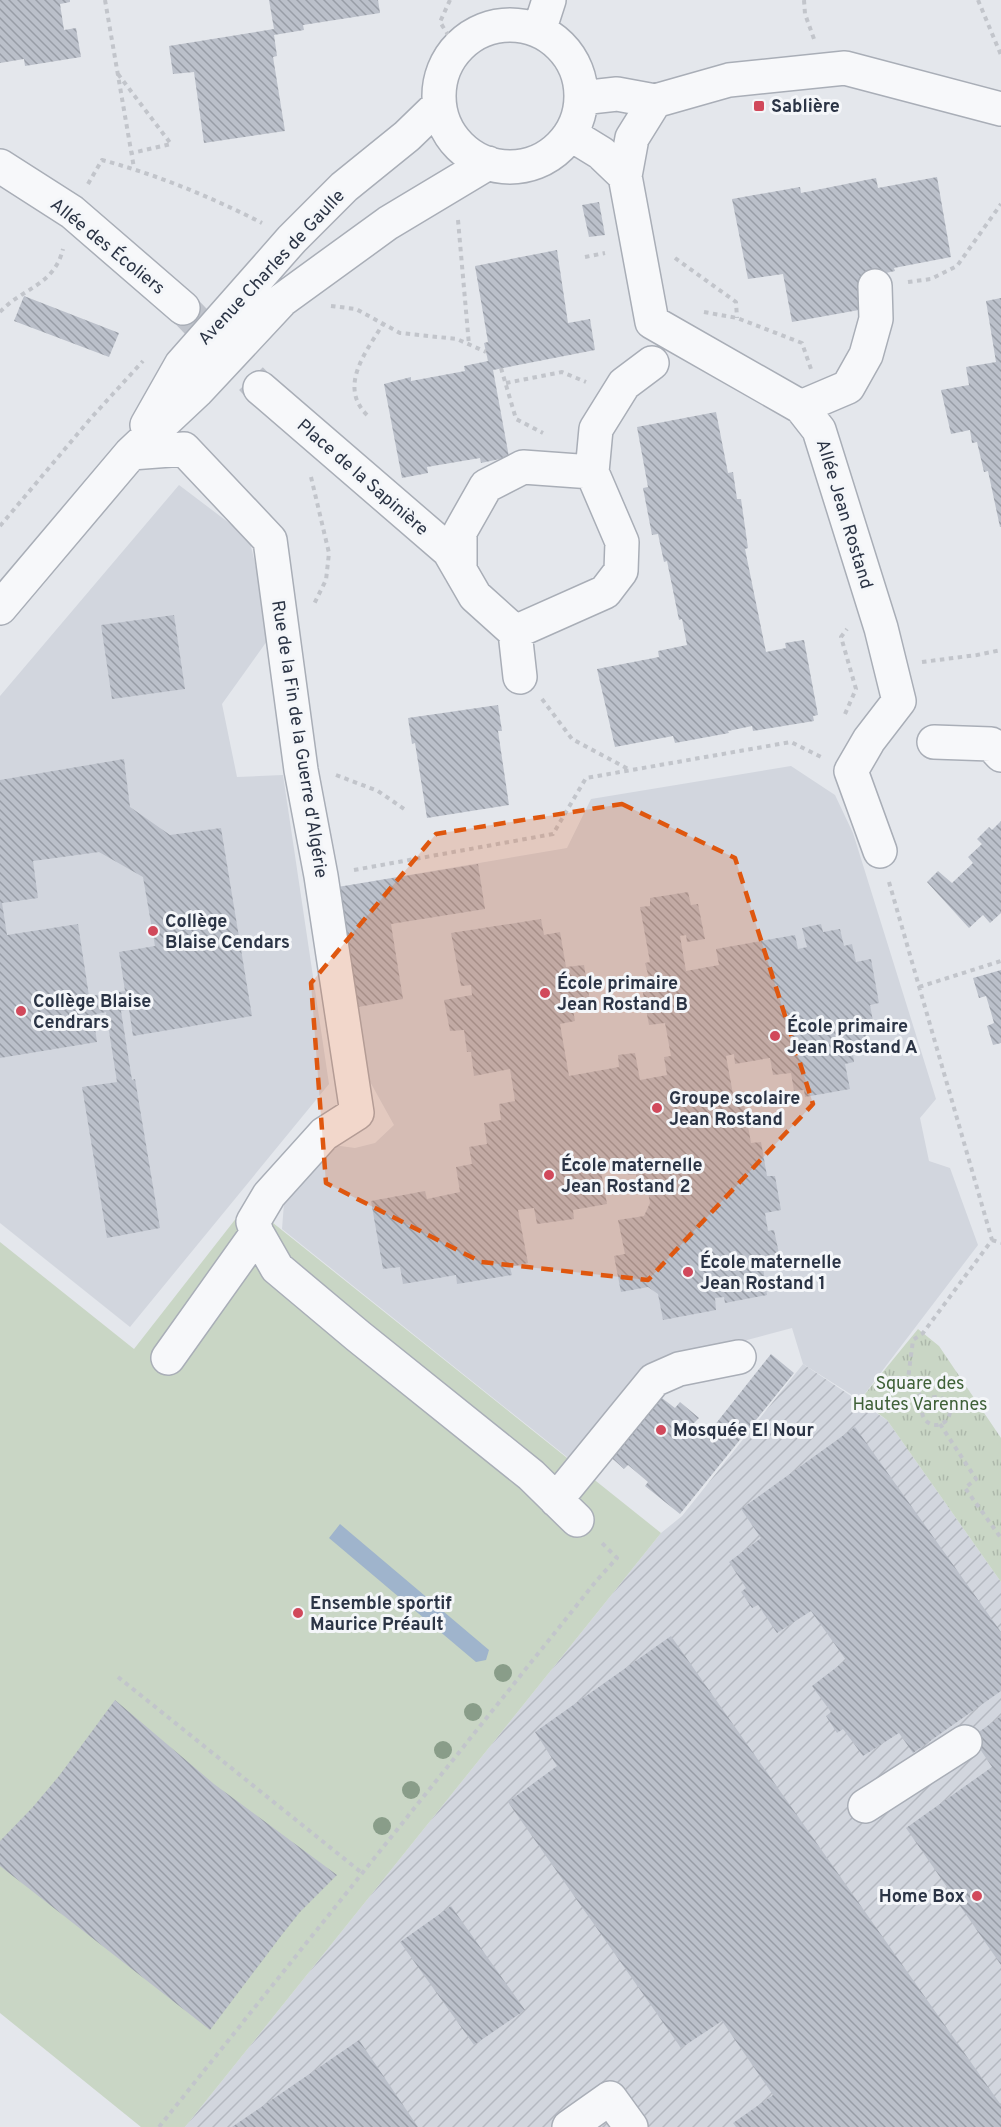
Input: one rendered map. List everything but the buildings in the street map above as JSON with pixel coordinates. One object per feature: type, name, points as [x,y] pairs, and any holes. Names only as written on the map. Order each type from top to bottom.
[{"type":"street","points":[[539,31],[549,0]]},
{"type":"street","points":[[502,13],[519,25],[539,31],[555,41],[570,58],[579,77],[581,98],[578,117],[570,134],[554,151],[534,162],[511,167],[488,163],[470,155],[455,141],[444,124],[439,105],[439,83],[446,63],[457,49],[502,13]]},
{"type":"street","points":[[581,98],[617,94],[655,101],[729,80],[845,68],[1001,109]]},
{"type":"street","name":"Allée Jean Rostand","points":[[655,101],[632,138],[625,176],[652,322],[811,403],[870,594],[898,701],[869,740],[850,771]]},
{"type":"street","name":"Avenue Charles de Gaulle","points":[[131,453],[180,365],[292,239],[344,187],[407,136],[439,105]]},
{"type":"street","points":[[570,134],[600,153],[625,176]]},
{"type":"street","name":"Avenue Charles de Gaulle","points":[[0,608],[131,453],[197,392],[282,300],[388,223],[488,163]]},
{"type":"street","name":"Allée des Écoliers","points":[[0,166],[72,212],[183,308]]},
{"type":"street","points":[[811,403],[848,387],[866,356],[876,319],[875,286]]},
{"type":"street","points":[[520,677],[515,632],[605,592],[621,571],[622,542],[578,471],[596,429],[624,384],[652,363]]},
{"type":"street","name":"Place de la Sapinière","points":[[260,388],[449,550],[475,596],[515,632]]},
{"type":"street","name":"Rue de la Fin de la Guerre d'Algérie","points":[[131,453],[184,449],[270,540],[300,759],[321,876],[357,1113],[324,1134],[268,1195],[253,1221],[257,1233]]},
{"type":"street","name":"Place de la Sapinière","points":[[460,570],[460,532],[486,486],[523,467],[578,471]]},
{"type":"street","points":[[934,742],[991,744],[1001,755]]},
{"type":"street","points":[[850,771],[880,851]]},
{"type":"street","points":[[168,1358],[257,1233],[277,1268],[531,1475],[567,1510],[654,1380],[679,1369],[739,1357]]},
{"type":"street","points":[[866,1806],[965,1742]]},
{"type":"street","points":[[569,2127],[610,2098],[632,2127]]},
{"type":"path","points":[[105,0],[134,168],[218,201],[292,239]]},
{"type":"path","points":[[450,0],[441,21],[457,49]]},
{"type":"path","points":[[978,0],[1001,55]]},
{"type":"path","points":[[118,73],[171,144],[132,153]]},
{"type":"path","points":[[448,185],[459,225],[469,345]]},
{"type":"path","points":[[875,286],[931,279],[957,266],[1001,204]]},
{"type":"path","points":[[634,226],[736,302],[736,318]]},
{"type":"path","points":[[303,285],[329,306],[356,309],[400,333],[457,339],[486,352]]},
{"type":"path","points":[[703,311],[736,318],[802,343],[811,403]]},
{"type":"path","points":[[367,416],[358,406],[353,388],[360,361],[383,324]]},
{"type":"path","points":[[0,526],[91,418],[147,357]]},
{"type":"path","points":[[501,368],[516,419],[558,441],[578,471]]},
{"type":"path","points":[[506,384],[562,372],[589,383],[607,411]]},
{"type":"path","points":[[285,645],[310,614],[326,580],[329,553],[311,476]]},
{"type":"path","points":[[843,719],[856,689],[841,637],[870,594]]},
{"type":"path","points":[[890,666],[977,656],[1001,650]]},
{"type":"path","points":[[520,677],[542,699],[572,739],[631,770]]},
{"type":"path","points":[[321,876],[553,834],[586,778],[791,742],[850,771]]},
{"type":"path","points":[[300,759],[378,791],[407,811]]},
{"type":"path","points":[[880,851],[992,1240]]},
{"type":"path","points":[[919,987],[1001,961]]},
{"type":"path","points":[[992,1240],[1001,1243]]},
{"type":"path","points":[[925,1402],[908,1379],[913,1340],[923,1333],[992,1240]]},
{"type":"path","points":[[935,1396],[947,1402],[950,1415],[945,1422],[940,1424],[931,1424],[923,1418],[922,1409],[925,1402],[935,1396]]},
{"type":"path","points":[[940,1424],[976,1479],[965,1488],[1001,1538]]},
{"type":"path","points":[[159,2127],[617,1558],[567,1510]]},
{"type":"path","points":[[118,1677],[362,1873]]},
{"type":"highlighted area","points":[[622,804],[735,858],[813,1104],[648,1280],[481,1262],[326,1183],[311,983],[436,834]]},
{"type":"shaded area","name":"Collège Blaise Cendars","points":[[179,485],[249,538],[272,634],[222,704],[237,777],[283,775],[329,1084],[130,1327],[0,1223],[0,696]]},
{"type":"shaded area","name":"Groupe scolaire Jean Rostand","points":[[791,766],[835,795],[853,833],[936,1099],[920,1118],[929,1161],[950,1168],[978,1245],[860,1400],[803,1364],[792,1328],[650,1366],[572,1461],[282,1229],[284,1203],[333,1145],[355,1148],[375,1143],[394,1125],[363,1069],[338,887],[567,848],[591,799]]},
{"type":"shaded area","points":[[803,1364],[887,1420],[1001,1582],[1001,2127],[185,2127],[661,1533],[682,1516]]},
{"type":"green space","name":"Ensemble sportif Maurice Préault","points":[[248,1203],[661,1533],[185,2127],[141,2127],[0,2013],[0,1242],[134,1349]]},
{"type":"green space","name":"Square des Hautes Varennes","points":[[918,1329],[939,1346],[1001,1438],[1001,1582],[887,1420],[860,1400]]},
{"type":"water","points":[[340,1524],[489,1650],[486,1660],[476,1662],[329,1538]]},
{"type":"tunnel","points":[[183,308],[260,388]]},
{"type":"place","name":"Sablière","points":[[759,106]]},
{"type":"place","name":"Collège Blaise Cendars","points":[[153,931]]},
{"type":"place","name":"École primaire Jean Rostand B","points":[[545,993]]},
{"type":"place","name":"Collège Blaise Cendrars","points":[[21,1011]]},
{"type":"place","name":"École primaire Jean Rostand A","points":[[775,1036]]},
{"type":"place","name":"Groupe scolaire Jean Rostand","points":[[657,1108]]},
{"type":"place","name":"École maternelle Jean Rostand 2","points":[[549,1175]]},
{"type":"place","name":"École maternelle Jean Rostand 1","points":[[688,1272]]},
{"type":"place","name":"Mosquée El Nour","points":[[661,1430]]},
{"type":"place","name":"Ensemble sportif Maurice Préault","points":[[298,1613]]},
{"type":"place","name":"Home Box","points":[[977,1896]]}]
